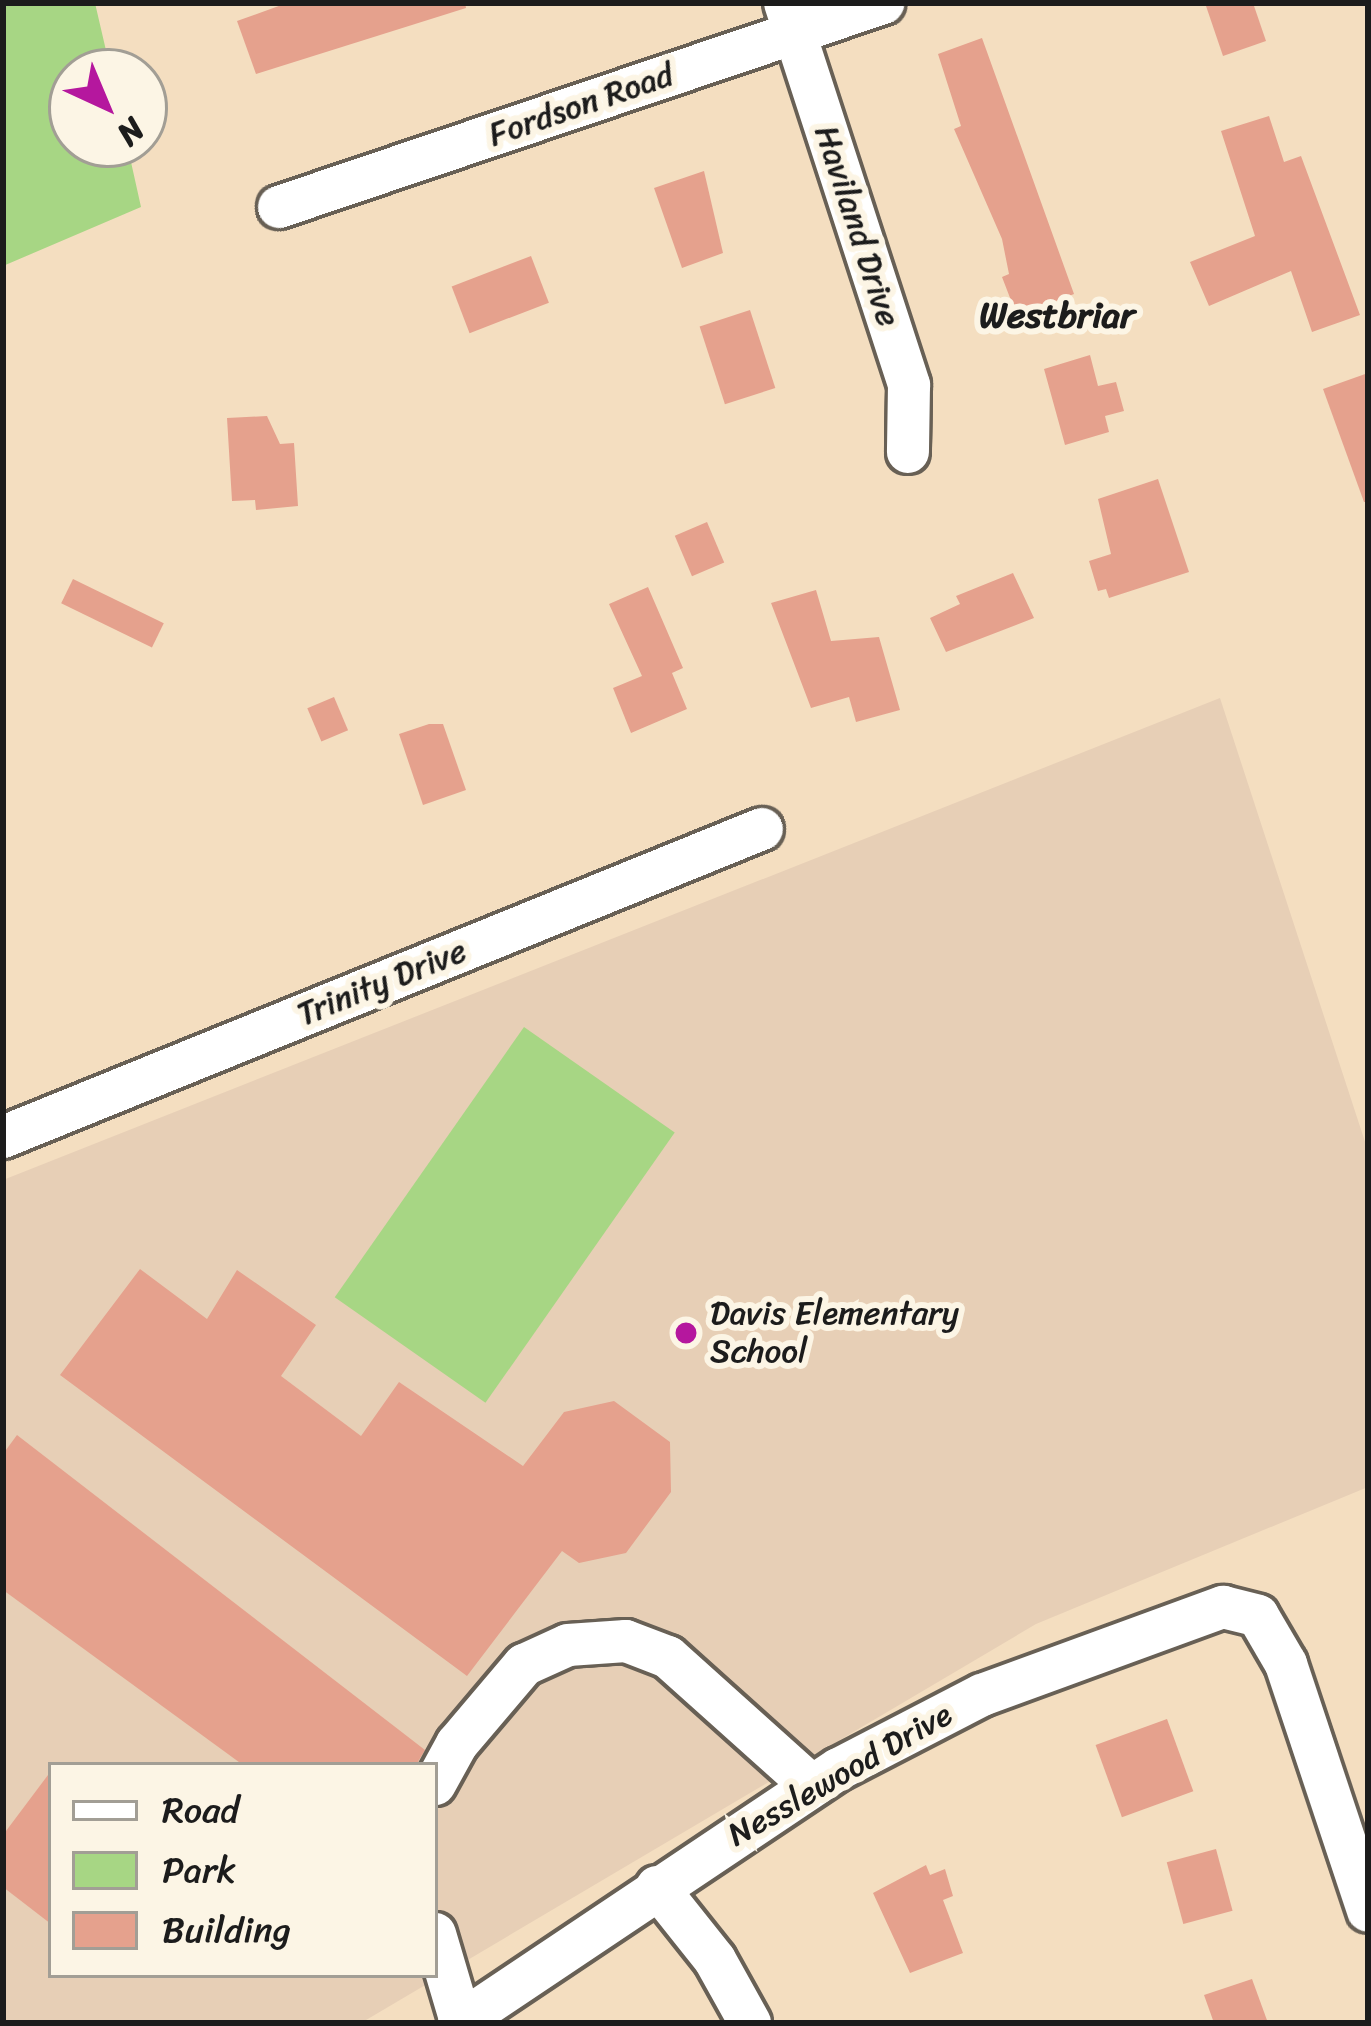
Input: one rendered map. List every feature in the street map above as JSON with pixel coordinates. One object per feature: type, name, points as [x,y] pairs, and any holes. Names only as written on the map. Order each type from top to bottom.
[{"type":"street","name":"Fordson Road","points":[[280,207],[790,18],[883,3]]},
{"type":"street","name":"Haviland Drive","points":[[790,18],[909,386],[908,452]]},
{"type":"street","name":"Trinity Drive","points":[[3,1137],[762,829]]},
{"type":"street","name":"Nesslewood Drive","points":[[460,2022],[812,1786],[915,1728],[1095,1648],[1222,1607],[1258,1616],[1286,1664],[1368,1911]]},
{"type":"street","points":[[438,1779],[457,1744],[524,1665],[568,1645],[626,1641],[668,1657],[812,1786]]},
{"type":"street","points":[[658,1887],[750,2023]]},
{"type":"street","points":[[438,1945],[460,2022]]},
{"type":"shaded area","name":"Davis Elementary School","points":[[1220,698],[1368,1151],[1368,1487],[1036,1624],[438,1977],[438,1762],[48,1762],[48,1978],[437,1978],[361,2023],[3,2023],[3,1180]]},
{"type":"green space","points":[[3,3],[95,3],[105,48],[48,48],[48,168],[132,168],[141,207],[3,266]]},
{"type":"green space","points":[[524,1027],[675,1133],[485,1403],[335,1297]]},
{"type":"building","points":[[287,3],[465,3],[466,8],[256,74],[237,21]]},
{"type":"building","points":[[1205,3],[1253,3],[1266,41],[1223,56]]},
{"type":"building","points":[[982,38],[1074,294],[1017,316],[1002,277],[1009,274],[1002,239],[954,129],[961,126],[938,54]]},
{"type":"building","points":[[1269,116],[1284,162],[1301,156],[1360,315],[1312,332],[1291,271],[1209,306],[1190,262],[1255,236],[1221,131]]},
{"type":"building","points":[[704,171],[723,253],[682,268],[654,188]]},
{"type":"building","points":[[531,256],[549,303],[470,333],[452,286]]},
{"type":"building","points":[[750,310],[775,388],[725,404],[700,326]]},
{"type":"building","points":[[1090,355],[1098,386],[1116,382],[1124,411],[1105,416],[1109,432],[1065,445],[1044,369]]},
{"type":"building","points":[[1368,373],[1368,502],[1364,502],[1323,389]]},
{"type":"building","points":[[267,416],[280,444],[294,443],[298,506],[256,510],[255,500],[232,501],[227,418]]},
{"type":"building","points":[[1158,479],[1189,572],[1109,598],[1106,589],[1098,591],[1089,561],[1111,554],[1098,499]]},
{"type":"building","points":[[707,522],[724,563],[692,576],[675,536]]},
{"type":"building","points":[[1013,573],[1034,618],[946,652],[930,618],[960,604],[956,596]]},
{"type":"building","points":[[73,579],[164,623],[152,648],[61,603]]},
{"type":"building","points":[[648,587],[683,668],[672,673],[687,709],[631,733],[613,688],[642,676],[609,604]]},
{"type":"building","points":[[816,590],[831,641],[879,637],[900,710],[856,722],[849,697],[811,708],[771,603]]},
{"type":"building","points":[[334,697],[348,730],[321,741],[307,708]]},
{"type":"building","points":[[443,724],[466,790],[423,805],[399,734]]},
{"type":"building","points":[[140,1269],[207,1319],[237,1270],[316,1325],[281,1376],[361,1436],[399,1382],[523,1466],[564,1412],[614,1401],[670,1442],[671,1492],[626,1553],[579,1563],[562,1551],[467,1676],[60,1375]]},
{"type":"building","points":[[17,1435],[425,1750],[418,1762],[239,1762],[3,1590],[3,1454]]},
{"type":"building","points":[[1167,1719],[1193,1791],[1122,1817],[1096,1745]]},
{"type":"building","points":[[48,1775],[48,1922],[3,1887],[3,1835]]},
{"type":"building","points":[[1216,1849],[1233,1911],[1183,1924],[1167,1862]]},
{"type":"building","points":[[926,1865],[930,1875],[945,1869],[953,1896],[943,1900],[963,1953],[910,1973],[873,1893]]},
{"type":"building","points":[[1252,1979],[1268,2023],[1214,2023],[1204,1995]]},
{"type":"place","name":"Davis Elementary School","points":[[686,1333]]},
{"type":"district","name":"Westbriar","points":[[1057,316]]}]
